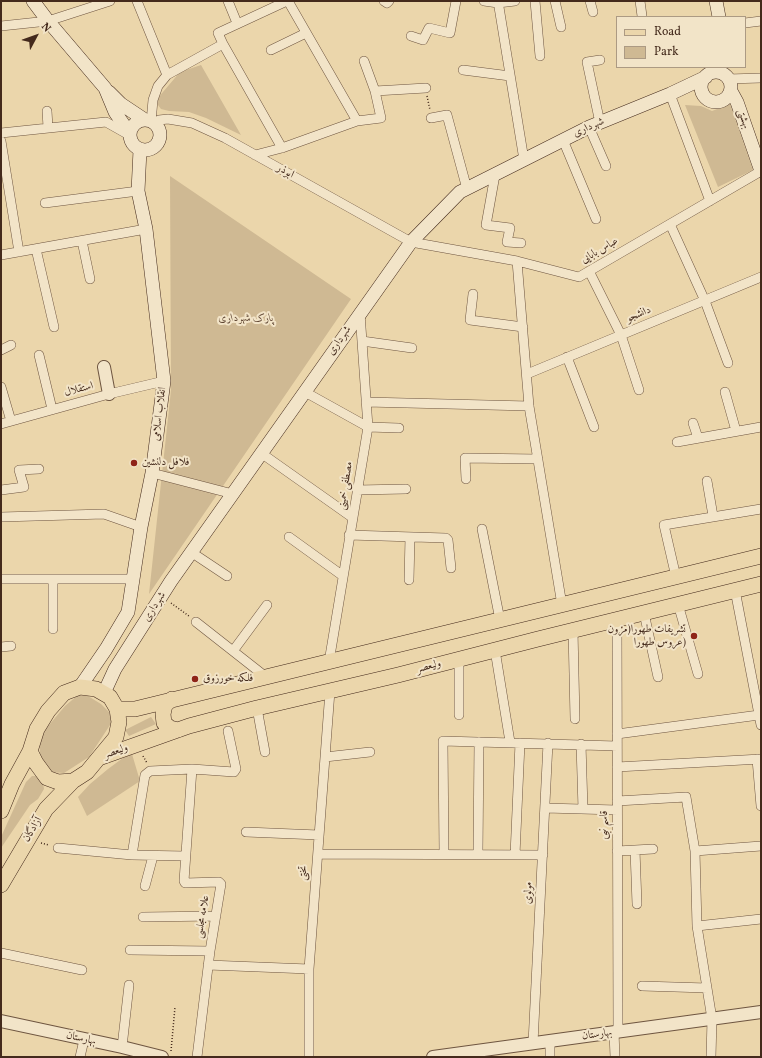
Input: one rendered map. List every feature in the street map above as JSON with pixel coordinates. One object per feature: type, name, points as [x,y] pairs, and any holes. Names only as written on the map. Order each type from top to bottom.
[{"type":"main road","points":[[33,1],[105,88],[121,104],[151,120],[158,131],[157,144],[149,149],[140,150],[133,145],[130,135],[115,112],[105,88]]},
{"type":"main road","points":[[716,1],[719,16]]},
{"type":"main road","points":[[708,73],[721,73],[728,78],[728,97],[722,101],[714,102],[708,100],[703,94],[701,87],[703,80],[708,73]]},
{"type":"main road","name":"شهرداری","points":[[104,693],[115,669],[162,595],[411,242],[460,192],[595,125],[670,94],[708,73]]},
{"type":"main road","name":"بهشتی","points":[[728,78],[761,171]]},
{"type":"main road","points":[[670,94],[703,94]]},
{"type":"main road","points":[[130,135],[135,124],[141,120],[151,120]]},
{"type":"main road","name":"انقلاب اسلامی","points":[[80,687],[106,649],[128,612],[141,527],[152,473],[164,381],[146,229],[138,191],[140,150]]},
{"type":"main road","points":[[117,709],[135,709],[761,556]]},
{"type":"main road","name":"ولیعصر","points":[[99,758],[178,730],[256,708],[398,675],[644,612],[761,584]]},
{"type":"main road","points":[[1,811],[12,784],[30,751],[37,729],[48,711],[64,693],[80,687],[96,689],[110,697],[117,709],[119,722],[116,736],[87,772],[73,781],[58,782],[47,778],[36,763],[30,751]]},
{"type":"main road","points":[[172,699],[165,705],[163,714],[164,723],[170,728],[178,730]]},
{"type":"main road","name":"آزادگان","points":[[1,885],[46,809],[73,781]]},
{"type":"street","points":[[1,26],[48,21],[110,1]]},
{"type":"street","points":[[137,1],[167,75]]},
{"type":"street","points":[[228,1],[237,24]]},
{"type":"street","points":[[282,148],[218,33],[270,5],[288,1],[357,121]]},
{"type":"street","points":[[384,1],[387,3],[389,1]]},
{"type":"street","points":[[412,36],[423,40],[429,28],[450,33],[456,1]]},
{"type":"street","points":[[484,1],[515,1]]},
{"type":"street","points":[[535,1],[540,56]]},
{"type":"street","points":[[555,1],[561,27]]},
{"type":"street","points":[[590,1],[593,12]]},
{"type":"street","points":[[640,1],[642,16]]},
{"type":"street","points":[[498,2],[524,160]]},
{"type":"street","points":[[746,22],[761,21]]},
{"type":"street","points":[[271,50],[306,33]]},
{"type":"street","points":[[151,120],[153,100],[158,86],[167,75],[223,44]]},
{"type":"street","points":[[600,60],[587,62],[595,125],[606,166]]},
{"type":"street","points":[[255,155],[282,148],[357,121],[381,118],[364,61]]},
{"type":"street","points":[[463,70],[510,76]]},
{"type":"street","points":[[728,78],[761,78]]},
{"type":"street","points":[[374,91],[426,88]]},
{"type":"street","points":[[670,94],[710,201]]},
{"type":"street","points":[[46,111],[48,127]]},
{"type":"street","points":[[431,118],[447,115],[466,189]]},
{"type":"street","name":"ابوذر","points":[[151,120],[168,119],[192,123],[225,138],[411,242]]},
{"type":"street","points":[[1,133],[106,122],[130,135]]},
{"type":"street","points":[[563,140],[596,219]]},
{"type":"street","points":[[1,141],[19,252]]},
{"type":"street","name":"عباس بابایی","points":[[411,242],[517,261],[579,277],[761,171]]},
{"type":"street","points":[[495,175],[486,225],[510,228],[507,242],[521,243]]},
{"type":"street","points":[[45,203],[138,191]]},
{"type":"street","points":[[670,224],[704,301],[728,363]]},
{"type":"street","points":[[1,255],[146,229]]},
{"type":"street","points":[[82,241],[90,279]]},
{"type":"street","points":[[36,249],[54,327]]},
{"type":"street","points":[[517,261],[529,406],[562,605]]},
{"type":"street","points":[[589,271],[621,335],[639,390]]},
{"type":"street","name":"دانشجو","points":[[527,374],[761,277]]},
{"type":"street","points":[[473,294],[470,320],[523,327]]},
{"type":"street","name":"مصطفی خمینی","points":[[329,662],[368,427],[360,313]]},
{"type":"street","points":[[362,341],[412,348]]},
{"type":"street","points":[[1,350],[11,345]]},
{"type":"street","points":[[39,355],[52,409]]},
{"type":"street","points":[[568,357],[594,427]]},
{"type":"street","points":[[104,367],[110,394]]},
{"type":"street","name":"استقلال","points":[[1,424],[52,409],[164,381]]},
{"type":"street","points":[[1,387],[11,421]]},
{"type":"street","points":[[304,392],[368,427],[399,428]]},
{"type":"street","points":[[725,392],[736,432]]},
{"type":"street","points":[[366,402],[529,406]]},
{"type":"street","points":[[693,423],[698,438]]},
{"type":"street","points":[[677,442],[761,427]]},
{"type":"street","points":[[261,453],[353,518]]},
{"type":"street","points":[[466,479],[465,458],[538,459]]},
{"type":"street","points":[[1,490],[24,487],[18,470],[39,468]]},
{"type":"street","points":[[152,473],[233,494]]},
{"type":"street","points":[[707,481],[713,516]]},
{"type":"street","points":[[357,490],[406,489]]},
{"type":"street","points":[[676,577],[664,524],[761,509]]},
{"type":"street","points":[[1,517],[104,514],[141,527]]},
{"type":"street","points":[[482,529],[500,620]]},
{"type":"street","points":[[349,535],[447,539],[451,568]]},
{"type":"street","points":[[289,537],[343,576]]},
{"type":"street","points":[[409,580],[410,537]]},
{"type":"street","points":[[192,552],[227,576]]},
{"type":"street","points":[[1,579],[133,579]]},
{"type":"street","points":[[53,628],[54,579]]},
{"type":"street","points":[[735,590],[761,725]]},
{"type":"street","points":[[678,604],[698,674]]},
{"type":"street","points":[[233,651],[267,605]]},
{"type":"street","points":[[644,612],[658,677]]},
{"type":"street","name":"قاسم نبی","points":[[615,1057],[617,619]]},
{"type":"street","points":[[196,622],[266,677]]},
{"type":"street","points":[[573,630],[575,719]]},
{"type":"street","points":[[1,647],[11,646]]},
{"type":"street","points":[[495,650],[510,742]]},
{"type":"street","points":[[458,659],[458,715]]},
{"type":"street","name":"تختی","points":[[309,1057],[309,969],[330,691]]},
{"type":"street","points":[[256,708],[265,752]]},
{"type":"street","points":[[617,734],[759,715]]},
{"type":"street","points":[[132,855],[145,775],[150,770],[192,769],[234,772],[236,769],[228,731]]},
{"type":"street","points":[[444,854],[443,741],[617,746]]},
{"type":"street","points":[[478,854],[479,742]]},
{"type":"street","points":[[515,854],[520,743]]},
{"type":"street","name":"مولوی","points":[[533,1043],[548,743]]},
{"type":"street","points":[[580,744],[583,809]]},
{"type":"street","points":[[325,756],[370,752]]},
{"type":"street","points":[[617,767],[759,759],[761,806]]},
{"type":"street","name":"علامه مجلسی","points":[[192,769],[184,882],[220,882],[197,1057]]},
{"type":"street","points":[[545,808],[583,809],[686,797],[695,851],[697,926],[712,1019],[711,1057]]},
{"type":"street","points":[[246,832],[319,835]]},
{"type":"street","points":[[695,851],[761,846]]},
{"type":"street","points":[[58,848],[132,855],[185,856]]},
{"type":"street","points":[[617,851],[653,849]]},
{"type":"street","points":[[635,850],[638,904]]},
{"type":"street","points":[[318,854],[542,855]]},
{"type":"street","points":[[145,886],[153,856]]},
{"type":"street","points":[[143,918],[216,916]]},
{"type":"street","points":[[697,926],[761,919]]},
{"type":"street","points":[[130,950],[210,951]]},
{"type":"street","points":[[1,953],[82,970]]},
{"type":"street","points":[[208,965],[309,969]]},
{"type":"street","points":[[122,1047],[128,985]]},
{"type":"street","points":[[642,986],[707,988]]},
{"type":"street","name":"بهارستان","points":[[433,1057],[482,1054],[533,1043],[761,1012]]},
{"type":"street","name":"بهارستان","points":[[1,1021],[162,1057]]},
{"type":"street","points":[[80,1057],[84,1040]]},
{"type":"street","points":[[550,1041],[550,1057]]},
{"type":"path","points":[[426,88],[431,118]]},
{"type":"path","points":[[162,595],[196,622]]},
{"type":"path","points":[[139,745],[150,770]]},
{"type":"path","points":[[28,838],[58,848]]},
{"type":"path","points":[[170,1057],[175,1007]]},
{"type":"green space","points":[[201,65],[241,135],[206,118],[189,112],[161,109],[158,105],[157,99],[180,72]]},
{"type":"green space","points":[[730,104],[753,170],[718,187],[685,105],[701,106],[712,111]]},
{"type":"green space","name":"پارک شهرداری","points":[[170,176],[351,299],[149,594],[171,390]]},
{"type":"green space","points":[[78,695],[88,696],[101,704],[109,712],[112,722],[89,757],[64,773],[50,772],[43,764],[40,753],[39,737],[65,706]]},
{"type":"green space","points":[[151,717],[156,724],[129,736],[125,730]]},
{"type":"green space","points":[[132,754],[140,781],[87,816],[78,797],[90,784],[108,769],[123,758]]},
{"type":"green space","points":[[32,776],[38,776],[43,782],[44,789],[38,799],[30,805],[1,848],[1,837],[26,782]]},
{"type":"place","name":"فلافل دلنشین","points":[[134,463]]},
{"type":"place","name":"تشریفات طهورا(مزون عروس طهورا)","points":[[694,636]]},
{"type":"place","name":"فلکه خورزوق","points":[[195,679]]}]
